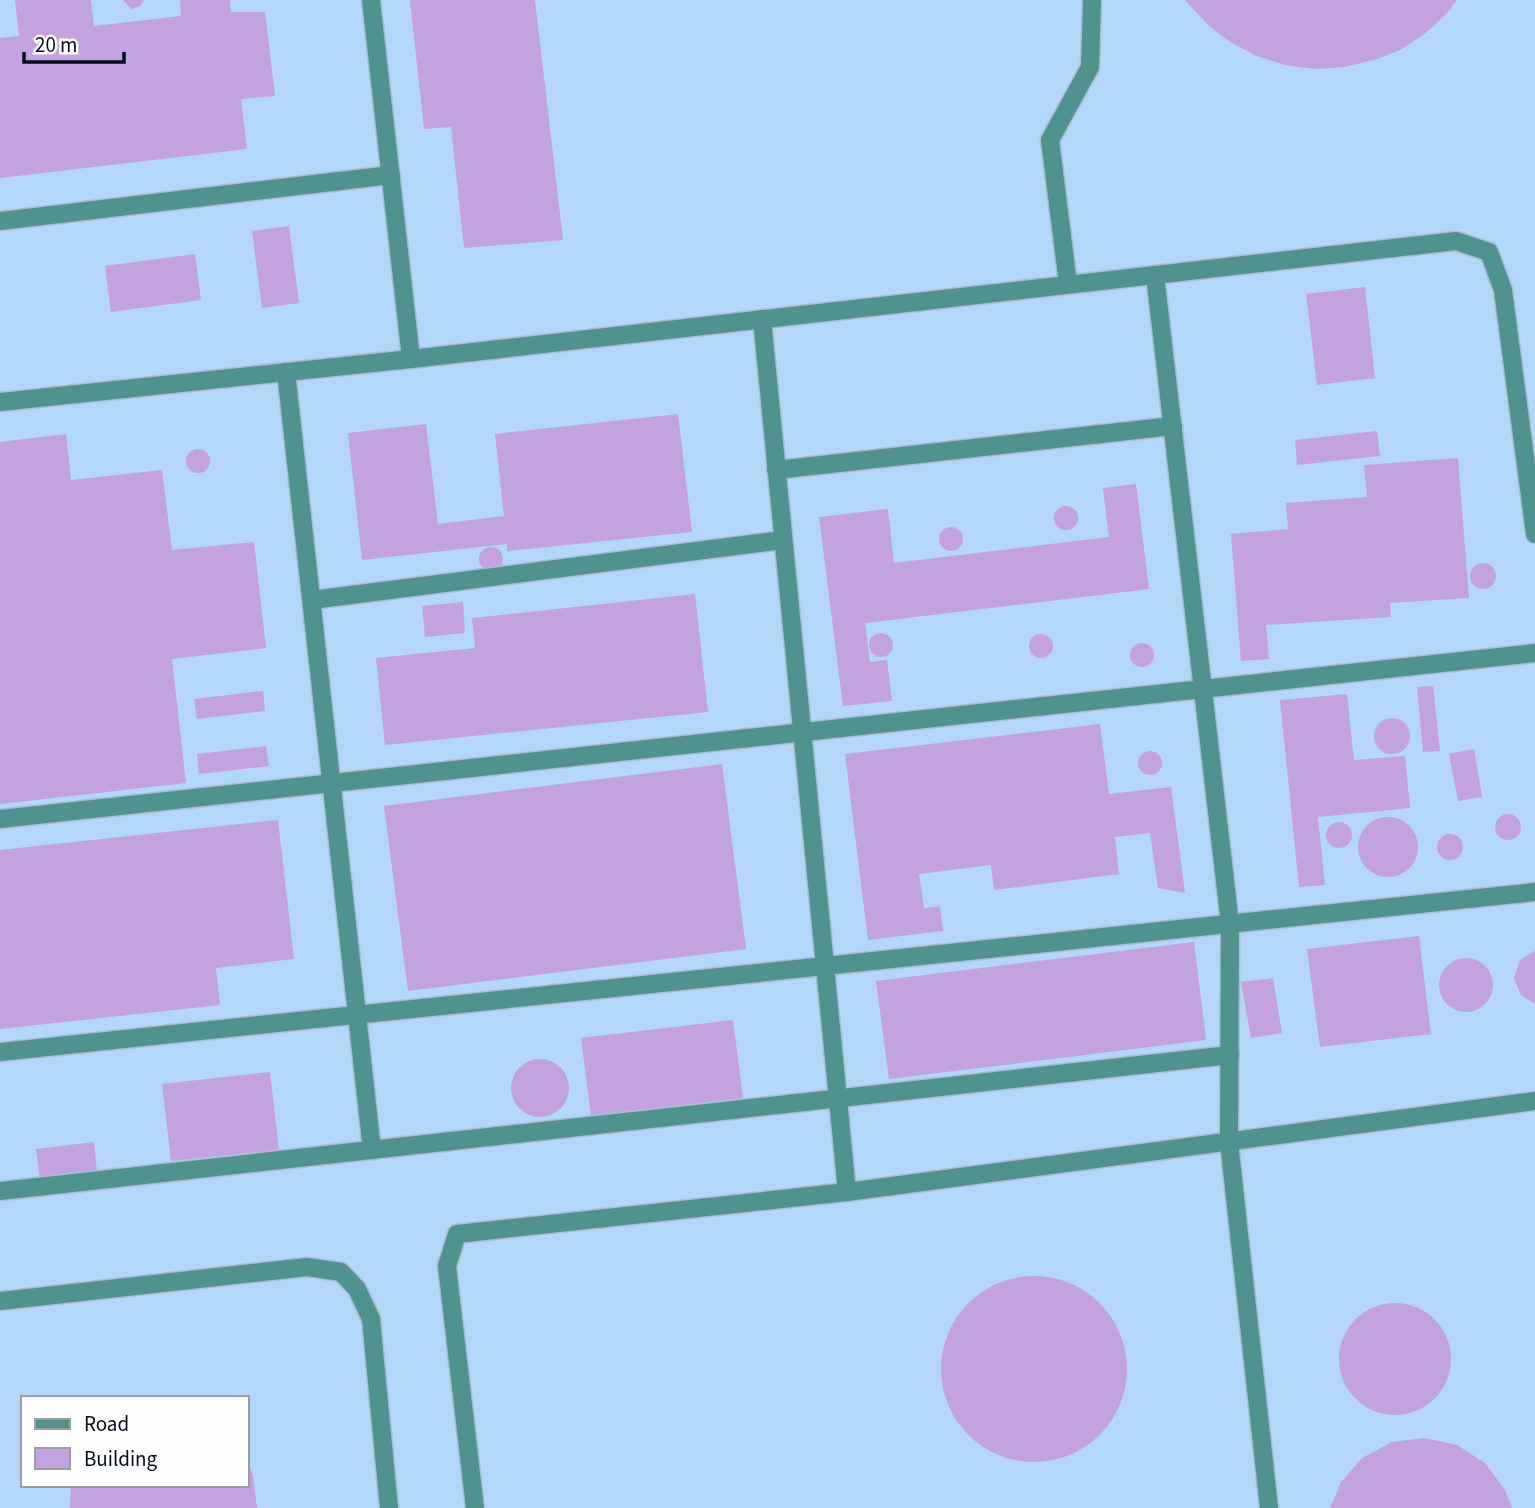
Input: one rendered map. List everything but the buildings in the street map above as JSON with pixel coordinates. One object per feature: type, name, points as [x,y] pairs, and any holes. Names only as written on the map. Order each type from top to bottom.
[{"type":"lane","points":[[371,0],[411,359]]},
{"type":"lane","points":[[1068,284],[1050,140],[1090,67],[1092,0]]},
{"type":"lane","points":[[0,221],[391,175]]},
{"type":"lane","points":[[0,402],[411,359],[1456,241],[1489,252],[1503,290],[1535,534]]},
{"type":"lane","points":[[1155,275],[1230,924],[1229,1142],[1269,1508]]},
{"type":"lane","points":[[762,319],[847,1192]]},
{"type":"lane","points":[[286,372],[372,1150]]},
{"type":"lane","points":[[776,470],[1173,426]]},
{"type":"lane","points":[[312,600],[783,540]]},
{"type":"lane","points":[[0,819],[1535,653]]},
{"type":"lane","points":[[0,1052],[1535,892]]},
{"type":"lane","points":[[0,1191],[1230,1055]]},
{"type":"lane","points":[[475,1508],[447,1266],[457,1234],[847,1192],[1535,1101]]},
{"type":"lane","points":[[0,1301],[307,1267],[341,1272],[357,1289],[371,1319],[389,1508]]},
{"type":"shaded area","points":[[0,0],[1535,0],[1535,1508],[0,1508]]}]
